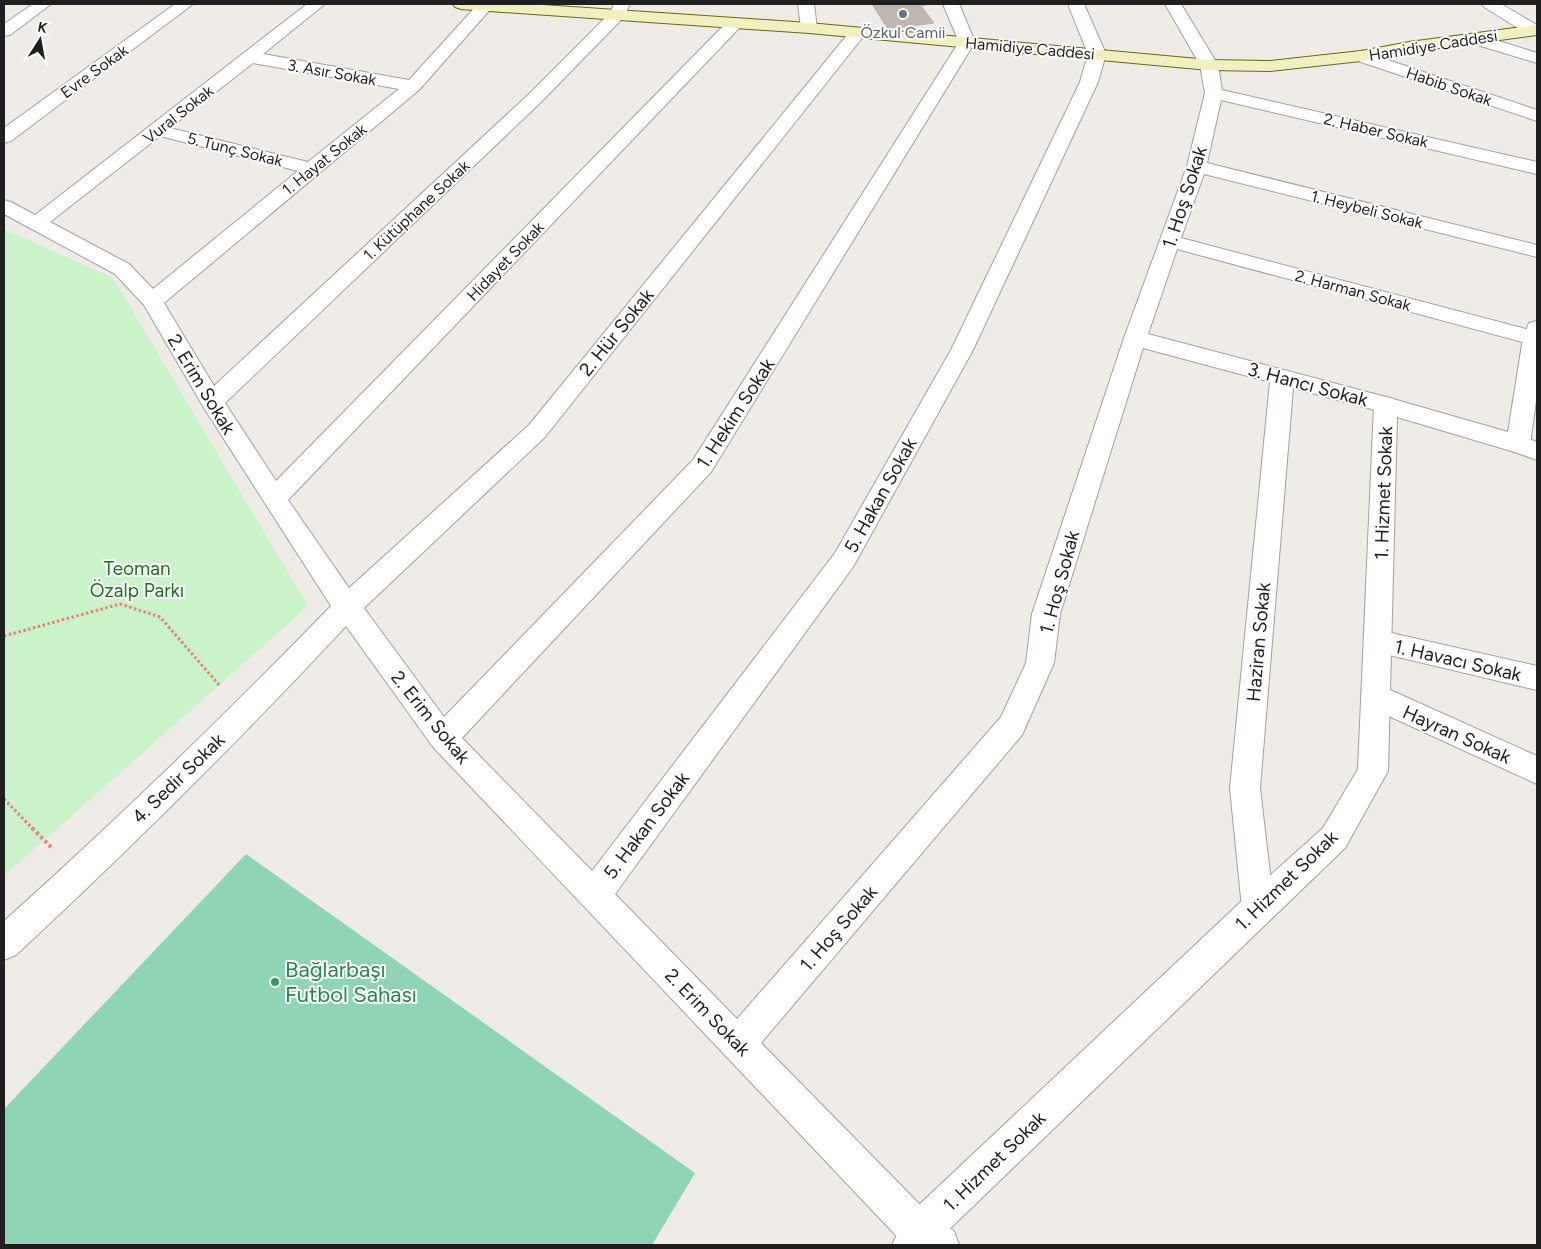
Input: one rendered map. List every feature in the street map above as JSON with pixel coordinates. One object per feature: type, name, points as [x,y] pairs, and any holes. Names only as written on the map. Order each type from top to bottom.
[{"type":"main road","name":"Hamidiye Caddesi","points":[[461,4],[620,9],[736,23],[967,42],[1209,65],[1269,66],[1361,56],[1409,47],[1535,30]]},
{"type":"street","points":[[4,31],[43,4]]},
{"type":"street","name":"Evre Sokak","points":[[4,137],[185,4]]},
{"type":"street","name":"Vural Sokak","points":[[37,223],[317,4]]},
{"type":"street","points":[[806,4],[809,28]]},
{"type":"street","points":[[951,4],[967,42]]},
{"type":"street","points":[[1076,4],[1097,54]]},
{"type":"street","points":[[1173,4],[1209,65]]},
{"type":"street","points":[[1490,4],[1535,30]]},
{"type":"street","name":"1. Hayat Sokak","points":[[152,301],[413,86],[486,5]]},
{"type":"street","name":"1. Kütüphane Sokak","points":[[212,402],[534,99],[620,9]]},
{"type":"street","name":"Hidayet Sokak","points":[[274,499],[736,23]]},
{"type":"street","name":"2. Hür Sokak","points":[[347,607],[537,431],[858,33]]},
{"type":"street","points":[[1477,38],[1537,58]]},
{"type":"street","name":"1. Hekim Sokak","points":[[443,738],[702,466],[967,42]]},
{"type":"street","name":"5. Hakan Sokak","points":[[594,895],[844,560],[962,350],[1089,82],[1097,54]]},
{"type":"street","name":"Habib Sokak","points":[[1361,56],[1537,116]]},
{"type":"street","name":"3. Asır Sokak","points":[[250,58],[413,86]]},
{"type":"street","name":"1. Hoş Sokak","points":[[739,1043],[1012,726],[1040,663],[1046,614],[1135,338],[1197,166],[1214,93],[1209,65]]},
{"type":"street","name":"2. Haber Sokak","points":[[1214,93],[1537,168]]},
{"type":"street","name":"5. Tunç Sokak","points":[[158,130],[312,169]]},
{"type":"street","name":"1. Heybeli Sokak","points":[[1197,166],[1537,251]]},
{"type":"street","name":"2. Erim Sokak","points":[[4,206],[122,269],[152,301],[212,402],[274,499],[347,607],[443,738],[739,1043],[923,1241]]},
{"type":"street","name":"2. Harman Sokak","points":[[1170,241],[1536,335]]},
{"type":"street","points":[[1528,448],[1536,335]]},
{"type":"street","name":"3. Hancı Sokak","points":[[1135,338],[1386,405],[1528,448]]},
{"type":"street","name":"Haziran Sokak","points":[[1258,908],[1245,788],[1282,377]]},
{"type":"street","name":"1. Hizmet Sokak","points":[[923,1241],[1258,908],[1334,838],[1374,771],[1386,405]]},
{"type":"street","name":"4. Sedir Sokak","points":[[4,943],[79,875],[244,715],[347,607]]},
{"type":"street","name":"1. Havacı Sokak","points":[[1378,642],[1537,678]]},
{"type":"street","name":"Hayran Sokak","points":[[1377,697],[1537,770]]},
{"type":"path","points":[[4,636],[120,604],[160,617],[244,715]]},
{"type":"path","points":[[4,799],[79,875]]},
{"type":"green space","name":"Teoman Özalp Parkı","points":[[4,229],[113,278],[308,606],[4,876]]},
{"type":"green space","name":"Bağlarbaşı Futbol Sahası","points":[[246,854],[695,1173],[652,1245],[4,1245],[4,1109]]},
{"type":"building","name":"Özkul Camii","points":[[872,4],[930,4],[921,6],[934,23],[888,29]]},
{"type":"place","name":"Özkul Camii","points":[[903,14]]},
{"type":"place","name":"Bağlarbaşı Futbol Sahası","points":[[275,982]]}]
